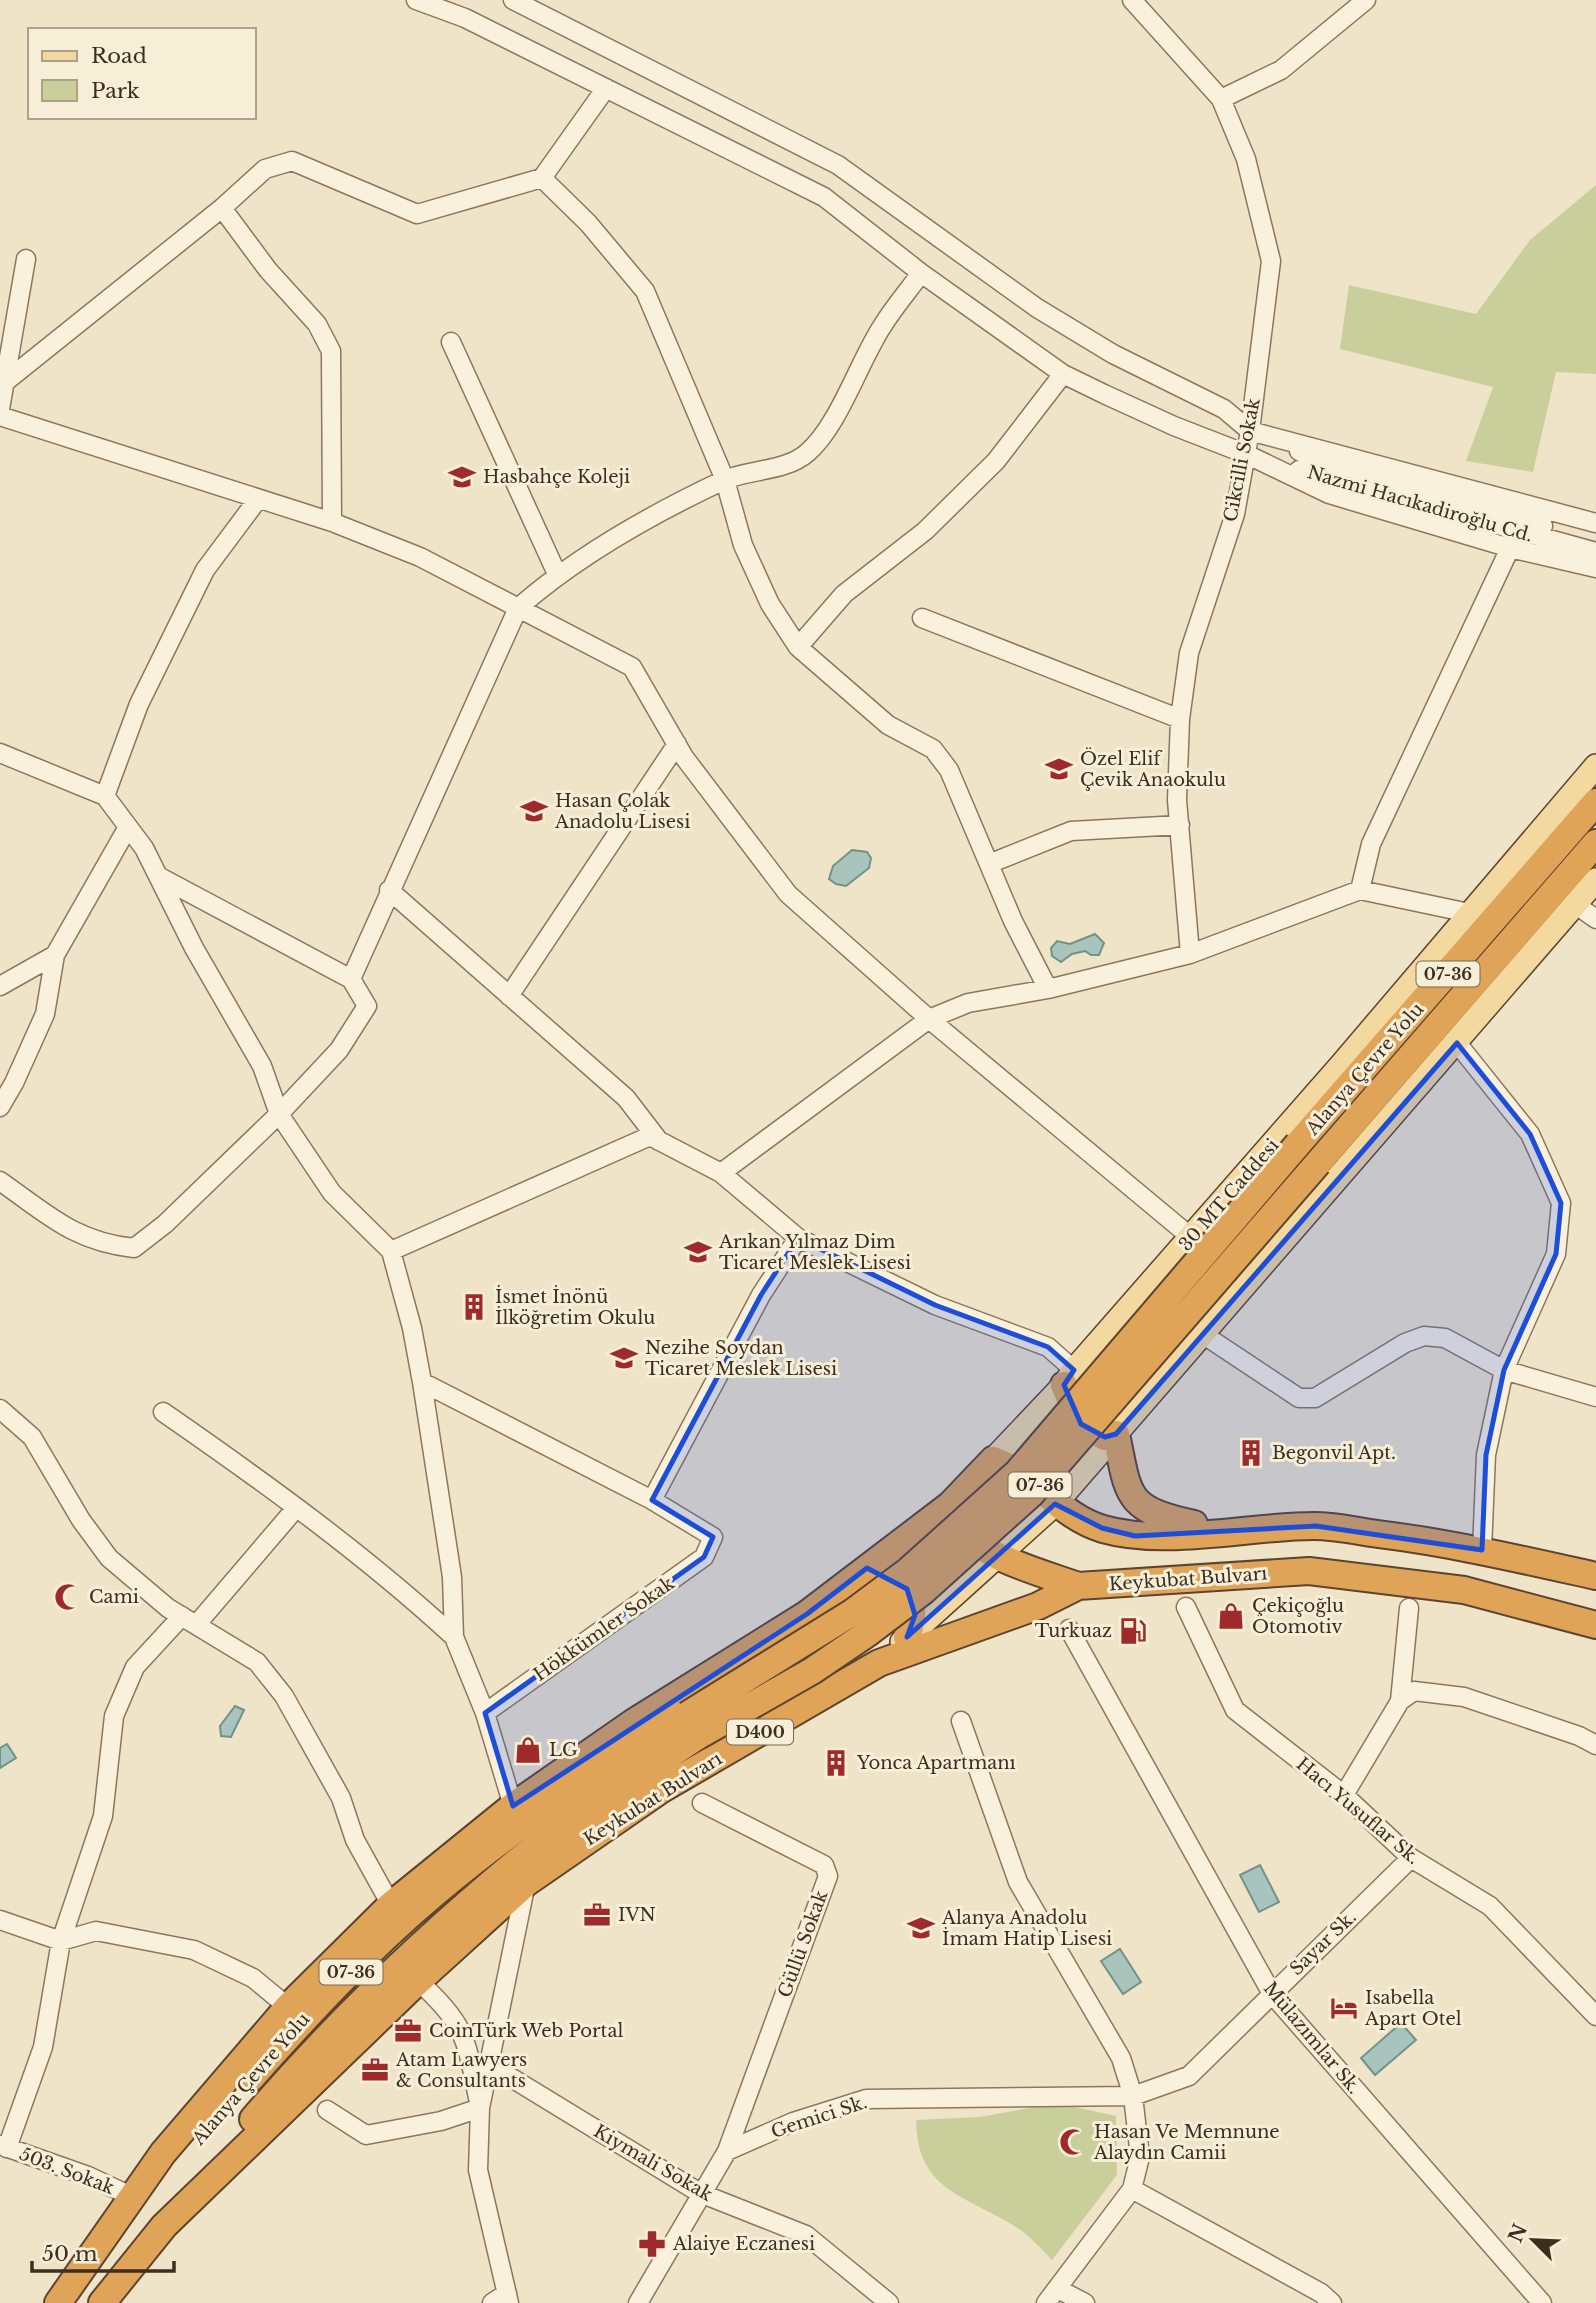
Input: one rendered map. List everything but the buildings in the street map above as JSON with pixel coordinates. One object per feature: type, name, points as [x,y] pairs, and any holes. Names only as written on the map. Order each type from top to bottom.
[{"type":"highway","name":"Alanya Çevre Yolu","points":[[164,2226],[282,2085],[428,1938],[521,1859],[693,1726],[908,1571],[1017,1473],[1298,1144],[1596,802]]},
{"type":"highway","name":"Alanya Çevre Yolu","points":[[1318,1163],[1596,843]]},
{"type":"highway","name":"Keykubat Bulvarı","points":[[693,1726],[812,1671],[868,1633],[922,1592],[1032,1493],[1318,1163]]},
{"type":"highway","points":[[1069,1378],[1082,1424],[1105,1437],[1116,1434],[1124,1480],[1136,1500],[1158,1517],[1233,1533]]},
{"type":"highway","points":[[64,2296],[163,2153],[288,2007],[391,1905],[513,1805],[634,1722],[807,1614],[950,1505],[993,1460],[1014,1467],[1034,1480],[1055,1504],[1071,1516],[1102,1528],[1135,1536],[1233,1533],[1316,1526],[1482,1550],[1596,1576]]},
{"type":"highway","points":[[950,1505],[966,1536],[999,1556],[1078,1586]]},
{"type":"highway","points":[[867,1568],[890,1575],[907,1589],[915,1615],[907,1637]]},
{"type":"highway","name":"Keykubat Bulvarı","points":[[102,2303],[164,2226],[418,1981],[526,1883],[662,1789],[879,1663],[1038,1606],[1078,1586],[1309,1571],[1464,1590],[1596,1625]]},
{"type":"highway","name":"Alanya Çevre Yolu","points":[[64,2296],[132,2219],[219,2113],[328,1992],[433,1894],[586,1777],[693,1726]]},
{"type":"main road","name":"30 MT Caddesi","points":[[993,1460],[1192,1238],[1596,766]]},
{"type":"main road","points":[[879,1663],[1055,1504],[1204,1335],[1306,1211],[1457,1043],[1596,880]]},
{"type":"street","points":[[416,0],[465,18],[824,197],[921,274],[1063,374],[1329,494],[1510,548],[1596,568]]},
{"type":"street","points":[[513,0],[838,165],[1037,309],[1113,354],[1224,409],[1250,431],[1596,523]]},
{"type":"street","name":"Cikcilli Sokak","points":[[1132,0],[1221,99],[1246,159],[1271,261],[1250,431],[1235,514],[1189,653],[1180,719],[1177,800],[1190,954]]},
{"type":"street","points":[[1221,99],[1281,70],[1366,0]]},
{"type":"street","points":[[5,382],[222,208],[265,169],[292,161],[417,214],[542,178],[606,88]]},
{"type":"street","points":[[542,178],[588,223],[645,291],[725,480],[743,545],[770,604],[798,647],[888,725],[933,749],[949,770],[1013,921],[1048,989]]},
{"type":"street","points":[[222,208],[268,270],[317,324],[331,351],[332,522]]},
{"type":"street","points":[[0,409],[26,259]]},
{"type":"street","points":[[351,979],[518,608],[557,574],[725,480],[799,459],[810,451],[829,428],[883,325],[921,274]]},
{"type":"street","points":[[451,342],[557,574]]},
{"type":"street","points":[[798,647],[844,594],[925,531],[996,461],[1063,374]]},
{"type":"street","points":[[0,416],[332,522],[420,557],[632,667],[677,744],[788,894],[929,1019],[1192,1238]]},
{"type":"street","name":"Nazmi Hacıkadiroğlu Cd.","points":[[1250,431],[1332,466],[1596,540]]},
{"type":"street","name":"Nazmi Hacıkadiroğlu Cd.","points":[[1245,454],[1596,552]]},
{"type":"street","points":[[105,796],[139,704],[205,570],[258,499]]},
{"type":"street","points":[[1360,890],[1371,844],[1510,548]]},
{"type":"street","points":[[922,618],[1180,719]]},
{"type":"street","points":[[509,996],[677,744]]},
{"type":"street","points":[[0,753],[105,796],[144,848],[194,948],[262,1066],[279,1114],[332,1193],[391,1251],[412,1328],[422,1382],[452,1577],[454,1637],[485,1713],[513,1805]]},
{"type":"street","points":[[990,863],[1071,831],[1181,825]]},
{"type":"street","points":[[0,1107],[14,1083],[45,1014],[55,955],[128,827]]},
{"type":"street","points":[[0,1181],[72,1232],[103,1245],[134,1248],[165,1224],[279,1114],[340,1050],[367,1006],[351,979],[158,876]]},
{"type":"street","points":[[389,890],[626,1098],[659,1141]]},
{"type":"street","points":[[721,1173],[929,1019],[968,1003],[1048,989],[1190,954],[1360,890],[1469,913]]},
{"type":"street","points":[[1576,905],[1596,919]]},
{"type":"street","points":[[0,986],[55,955]]},
{"type":"street","points":[[1457,1043],[1530,1134],[1561,1203],[1556,1254],[1504,1370],[1486,1455],[1482,1550]]},
{"type":"street","points":[[391,1251],[650,1136],[721,1173],[798,1238],[936,1306],[1048,1348],[1069,1378]]},
{"type":"street","points":[[422,1382],[652,1500],[761,1295],[798,1238]]},
{"type":"street","points":[[1204,1335],[1299,1398],[1315,1398],[1405,1343],[1423,1336],[1445,1338],[1504,1370],[1596,1397]]},
{"type":"street","points":[[0,1409],[32,1437],[81,1520],[109,1558],[189,1620],[257,1662],[284,1696],[341,1798],[355,1840],[391,1905]]},
{"type":"street","points":[[163,1412],[296,1507],[416,1602],[454,1637]]},
{"type":"street","name":"Hökkümler Sokak","points":[[485,1713],[704,1557],[713,1537],[652,1500]]},
{"type":"street","points":[[3,2147],[43,2047],[61,1941],[103,1816],[114,1716],[135,1667],[189,1620],[296,1507]]},
{"type":"street","name":"Hacı Yusuflar Sk.","points":[[1186,1607],[1235,1710],[1344,1795],[1410,1858],[1490,1906],[1596,2016]]},
{"type":"street","points":[[1400,1701],[1409,1608]]},
{"type":"street","name":"Mülazımlar Sk.","points":[[1069,1629],[1272,1994],[1542,2303]]},
{"type":"street","points":[[1344,1795],[1400,1701],[1414,1691],[1464,1698],[1578,1736],[1596,1745]]},
{"type":"street","points":[[961,1721],[1018,1882],[1121,2058],[1133,2096],[1140,2157],[1132,2189],[1046,2303]]},
{"type":"street","name":"Güllü Sokak","points":[[702,1803],[824,1865],[828,1877],[727,2151]]},
{"type":"street","name":"Sayar Sk.","points":[[1133,2096],[1189,2076],[1410,1858]]},
{"type":"street","points":[[502,2300],[478,2169],[480,2108],[526,1883]]},
{"type":"street","points":[[0,1920],[61,1941],[96,1931],[194,1950],[253,1978],[288,2007]]},
{"type":"street","points":[[418,1981],[450,2009],[468,2045],[480,2108]]},
{"type":"street","name":"Kiymali Sokak","points":[[489,2061],[510,2077],[700,2193],[806,2235],[889,2303]]},
{"type":"street","name":"Gemici Sk.","points":[[727,2151],[793,2122],[866,2099],[1133,2096]]},
{"type":"street","points":[[327,2110],[366,2135],[441,2121],[480,2108]]},
{"type":"street","name":"503. Sokak","points":[[3,2147],[88,2176],[133,2197]]},
{"type":"street","points":[[638,2303],[727,2151]]},
{"type":"street","points":[[1132,2189],[1321,2292],[1332,2303]]},
{"type":"street","points":[[1058,2289],[1085,2303]]},
{"type":"highlighted area","points":[[1457,1043],[1530,1134],[1561,1203],[1556,1254],[1504,1370],[1486,1455],[1482,1550],[1316,1526],[1135,1536],[1102,1528],[1055,1504],[907,1637],[915,1615],[907,1589],[867,1568],[807,1614],[513,1806],[485,1713],[704,1557],[713,1537],[652,1500],[761,1295],[798,1238],[935,1305],[1048,1347],[1074,1370],[1064,1385],[1081,1424],[1105,1437],[1116,1434]]},
{"type":"green space","points":[[1596,185],[1596,374],[1556,372],[1533,472],[1466,461],[1493,387],[1340,349],[1349,285],[1476,314],[1530,240]]},
{"type":"green space","points":[[1057,2103],[1116,2116],[1117,2175],[1052,2260],[1021,2230],[963,2198],[935,2177],[925,2163],[916,2120],[980,2117]]},
{"type":"water","points":[[852,850],[867,852],[871,858],[869,868],[846,886],[836,884],[829,879],[833,866]]},
{"type":"water","points":[[1095,934],[1104,943],[1099,955],[1091,955],[1085,951],[1072,954],[1061,962],[1052,956],[1051,948],[1057,941],[1070,944]]},
{"type":"water","points":[[235,1706],[244,1710],[231,1737],[221,1736],[220,1726]]},
{"type":"water","points":[[7,1744],[16,1758],[0,1768],[0,1748]]},
{"type":"water","points":[[1260,1865],[1279,1902],[1259,1912],[1240,1875]]},
{"type":"water","points":[[1120,1949],[1141,1982],[1123,1994],[1101,1961]]},
{"type":"water","points":[[1401,2023],[1416,2040],[1375,2075],[1361,2058]]},
{"type":"place","name":"Hasbahçe Koleji","points":[[462,477]]},
{"type":"place","name":"Özel Elif Çevik Anaokulu","points":[[1059,769]]},
{"type":"place","name":"Hasan Çolak Anadolu Lisesi","points":[[534,811]]},
{"type":"place","name":"Arıkan Yılmaz Dim Ticaret Meslek Lisesi","points":[[698,1252]]},
{"type":"place","name":"İsmet İnönü İlköğretim Okulu","points":[[474,1307]]},
{"type":"place","name":"Nezihe Soydan Ticaret Meslek Lisesi","points":[[624,1358]]},
{"type":"place","name":"Begonvil Apt.","points":[[1251,1453]]},
{"type":"place","name":"Cami","points":[[68,1597]]},
{"type":"place","name":"Çekiçoğlu Otomotiv","points":[[1231,1616]]},
{"type":"place","name":"Turkuaz","points":[[1133,1631]]},
{"type":"place","name":"LG","points":[[528,1750]]},
{"type":"place","name":"Yonca Apartmanı","points":[[836,1763]]},
{"type":"place","name":"IVN","points":[[597,1915]]},
{"type":"place","name":"Alanya Anadolu İmam Hatip Lisesi","points":[[921,1928]]},
{"type":"place","name":"Isabella Apart Otel","points":[[1344,2008]]},
{"type":"place","name":"CoinTürk Web Portal","points":[[408,2031]]},
{"type":"place","name":"Atam Lawyers & Consultants","points":[[375,2070]]},
{"type":"place","name":"Hasan Ve Memnune Alaydın Camii","points":[[1073,2142]]},
{"type":"place","name":"Alaiye Eczanesi","points":[[652,2244]]}]
